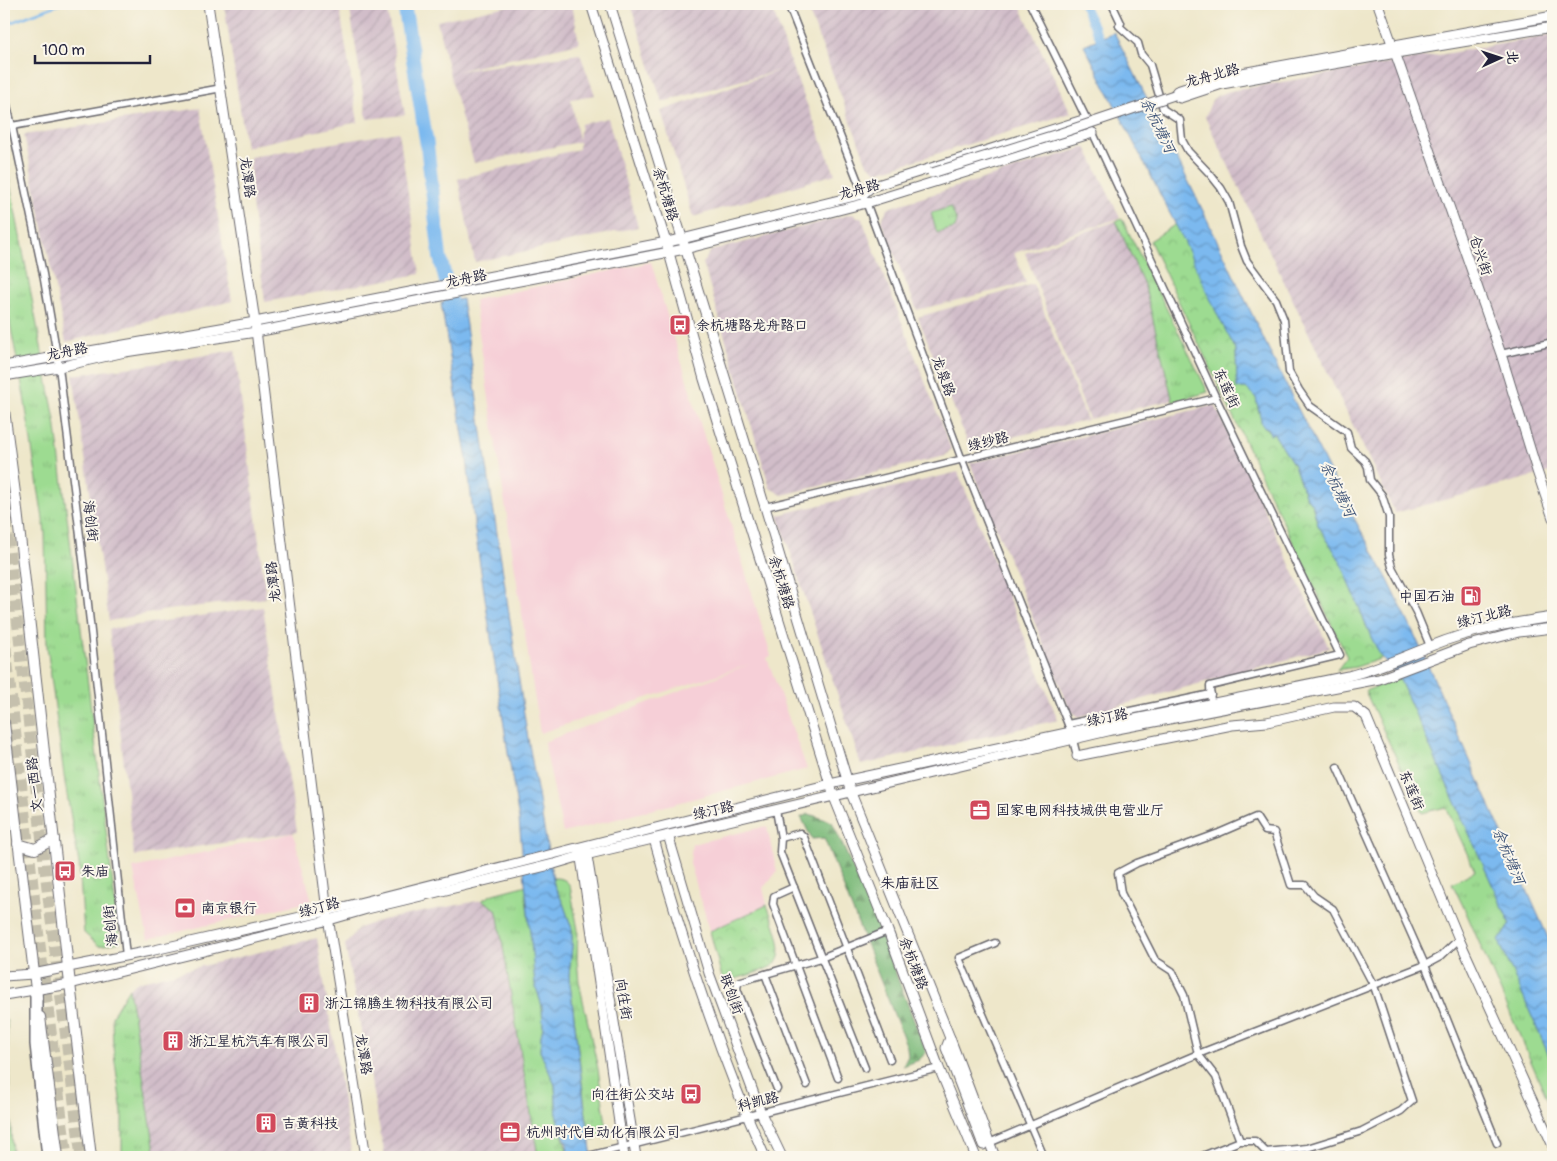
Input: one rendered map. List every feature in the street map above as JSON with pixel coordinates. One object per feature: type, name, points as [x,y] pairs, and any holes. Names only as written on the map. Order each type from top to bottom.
[{"type":"highway","points":[[36,991],[36,1044],[48,1157]]},
{"type":"main road","name":"文一西路","points":[[4,410],[91,1157]]},
{"type":"main road","points":[[4,723],[58,1157]]},
{"type":"main road","points":[[18,844],[35,849],[54,839]]},
{"type":"street","name":"龙潭路","points":[[208,4],[222,88],[255,322],[328,915],[366,1157]]},
{"type":"street","name":"余杭塘路","points":[[592,4],[669,252],[704,379],[830,784],[939,1068],[976,1157]]},
{"type":"street","name":"余杭塘路","points":[[610,4],[765,506],[847,780],[950,1038],[994,1157]]},
{"type":"street","name":"龙泉路","points":[[788,4],[863,194],[962,460],[1070,732],[1076,756]]},
{"type":"street","name":"东莲街","points":[[1030,4],[1093,132],[1216,398],[1340,655],[1210,686],[1211,694],[1070,732]]},
{"type":"street","points":[[1112,4],[1121,23],[1119,26],[1138,42],[1141,54],[1150,65],[1163,108],[1180,120],[1182,140],[1188,151],[1210,174],[1229,202],[1247,261],[1276,300],[1284,320],[1289,372],[1310,406],[1346,432],[1350,448],[1365,461],[1370,480],[1382,495],[1389,517],[1389,555],[1392,567],[1416,612],[1427,648]]},
{"type":"street","name":"仓兴街","points":[[1378,4],[1501,354],[1553,518]]},
{"type":"street","name":"龙舟北路","points":[[1394,49],[1553,16]]},
{"type":"street","name":"龙舟北路","points":[[1174,95],[1177,91],[1220,78],[1394,49],[1553,27]]},
{"type":"street","points":[[12,126],[222,88]]},
{"type":"street","name":"海创街","points":[[4,93],[58,357],[86,586],[126,956]]},
{"type":"street","name":"龙舟路","points":[[916,172],[932,173],[1061,133],[1174,95]]},
{"type":"street","name":"龙舟路","points":[[4,366],[255,322],[682,239],[863,194],[871,186],[1086,119]]},
{"type":"street","name":"龙舟路","points":[[4,376],[59,367],[125,352],[256,332],[685,249],[866,203],[1093,132]]},
{"type":"street","points":[[927,183],[932,173]]},
{"type":"street","points":[[1501,354],[1553,342]]},
{"type":"street","name":"绿纱路","points":[[765,506],[1216,398]]},
{"type":"street","name":"绿汀北路","points":[[1427,648],[1496,626],[1553,617]]},
{"type":"street","name":"绿汀北路","points":[[1430,660],[1444,653],[1484,640],[1519,632],[1553,628]]},
{"type":"street","name":"绿汀路","points":[[4,976],[34,974],[367,908],[554,864],[583,851],[830,784],[1070,732],[1374,670],[1427,648]]},
{"type":"street","name":"绿汀路","points":[[4,995],[70,984],[553,854],[654,839],[851,792],[1070,732],[1379,679],[1430,660]]},
{"type":"street","points":[[1211,694],[1212,704]]},
{"type":"street","name":"东莲街","points":[[1076,756],[1232,725],[1267,722],[1334,707],[1354,707],[1366,716],[1460,939],[1553,1146]]},
{"type":"street","points":[[1337,767],[1425,965],[1498,1143]]},
{"type":"street","points":[[776,810],[781,838],[780,852],[865,1068]]},
{"type":"street","points":[[1200,1157],[1240,1141],[1255,1141],[1266,1152],[1307,1148],[1362,1131],[1401,1111],[1412,1102],[1374,986],[1333,909],[1314,896],[1306,885],[1291,885],[1274,832],[1265,831],[1256,817],[1219,833],[1137,863],[1118,873],[1121,893],[1155,960],[1172,971],[1184,995],[1198,1054],[1216,1077],[1240,1141]]},
{"type":"street","points":[[781,838],[800,833],[804,837],[890,1060]]},
{"type":"street","name":"联创街","points":[[668,835],[709,973],[761,1113],[782,1157]]},
{"type":"street","name":"联创街","points":[[654,839],[699,987],[747,1116],[765,1157]]},
{"type":"street","name":"向往街","points":[[583,851],[636,1157]]},
{"type":"street","name":"向往街","points":[[583,851],[624,1152]]},
{"type":"street","points":[[794,887],[774,896],[773,904],[838,1078]]},
{"type":"street","points":[[777,1090],[736,989],[738,982],[821,958],[888,931]]},
{"type":"street","points":[[989,1143],[1198,1054],[1425,965],[1440,957],[1460,939]]},
{"type":"street","points":[[995,944],[959,958],[1044,1157]]},
{"type":"street","points":[[765,974],[807,1085]]},
{"type":"street","points":[[950,1038],[946,1048],[988,1157]]},
{"type":"street","points":[[928,1039],[938,1051],[983,1157]]},
{"type":"street","name":"科凯路","points":[[584,1157],[595,1154],[624,1152],[634,1145],[939,1068]]},
{"type":"shaded area","points":[[224,4],[339,4],[358,122],[246,147]]},
{"type":"shaded area","points":[[349,4],[386,4],[405,115],[367,119]]},
{"type":"shaded area","points":[[516,4],[572,4],[579,43],[457,71],[580,54],[595,95],[571,99],[579,140],[581,124],[608,118],[638,227],[475,262],[458,179],[579,149],[579,142],[474,163],[437,21]]},
{"type":"shaded area","points":[[630,4],[771,4],[792,67],[835,174],[693,217],[661,111],[780,70],[662,102]]},
{"type":"shaded area","points":[[806,4],[1019,4],[1071,113],[877,172],[867,164]]},
{"type":"shaded area","points":[[1553,35],[1553,471],[1395,513],[1205,117],[1212,100],[1218,95],[1230,91]]},
{"type":"shaded area","points":[[200,108],[232,301],[66,342],[24,135]]},
{"type":"shaded area","points":[[399,132],[420,274],[265,302],[252,204],[250,157]]},
{"type":"shaded area","points":[[1086,147],[1120,218],[1014,253],[1026,283],[917,310],[881,221],[888,208]]},
{"type":"shaded area","points":[[852,214],[862,219],[951,449],[945,456],[782,495],[770,488],[703,263],[711,251]]},
{"type":"shaded area","points":[[1116,221],[1145,287],[1172,400],[1089,419],[1025,253]]},
{"type":"shaded area","points":[[651,262],[771,656],[767,658],[807,769],[563,833],[544,742],[750,664],[540,733],[474,300]]},
{"type":"shaded area","points":[[1033,284],[1087,420],[976,445],[967,441],[918,317]]},
{"type":"shaded area","points":[[235,350],[266,598],[167,610],[109,621],[73,375],[148,365]]},
{"type":"shaded area","points":[[1215,405],[1329,648],[1078,717],[1070,710],[970,463]]},
{"type":"shaded area","points":[[958,472],[1058,720],[861,765],[778,515]]},
{"type":"shaded area","points":[[263,607],[297,832],[134,856],[109,629]]},
{"type":"shaded area","points":[[767,826],[777,872],[763,888],[767,905],[710,931],[690,863],[692,844]]},
{"type":"shaded area","points":[[293,833],[312,901],[148,939],[133,868]]},
{"type":"shaded area","points":[[482,900],[496,909],[498,917],[537,1150],[532,1157],[385,1157],[345,945],[359,928],[382,920]]},
{"type":"shaded area","points":[[317,938],[352,1157],[122,1157],[122,1113],[113,1047],[112,1016],[129,988],[137,982]]},
{"type":"green space","points":[[4,152],[55,420],[120,942],[99,946],[84,933],[79,864],[65,783],[47,646],[45,532],[24,396],[4,292]]},
{"type":"green space","points":[[951,207],[957,222],[955,228],[937,233],[931,213]]},
{"type":"green space","points":[[1122,219],[1208,392],[1173,402],[1145,287],[1116,221]]},
{"type":"green space","points":[[1176,224],[1236,350],[1237,388],[1246,388],[1256,398],[1262,425],[1274,434],[1294,465],[1305,495],[1312,505],[1318,525],[1341,562],[1371,637],[1383,658],[1356,667],[1337,670],[1347,657],[1150,241]]},
{"type":"green space","points":[[1399,678],[1510,924],[1499,941],[1550,1058],[1553,1059],[1553,1112],[1452,883],[1475,871],[1446,807],[1422,813],[1365,691]]},
{"type":"green space","points":[[809,814],[832,822],[845,850],[926,1052],[919,1060],[903,1066],[908,1056],[907,1047],[824,838],[812,839],[801,817]]},
{"type":"green space","points":[[553,878],[563,879],[570,886],[578,930],[577,959],[579,982],[598,1069],[606,1124],[602,1134],[596,1140],[589,1140],[569,975],[572,929],[563,903],[554,885]]},
{"type":"green space","points":[[527,885],[526,898],[535,984],[542,1006],[543,1027],[540,1051],[555,1085],[557,1118],[567,1150],[546,1155],[537,1155],[496,909],[482,900],[493,894]]},
{"type":"green space","points":[[767,905],[776,928],[780,946],[780,954],[777,961],[772,966],[761,971],[723,982],[710,931]]},
{"type":"green space","points":[[129,988],[156,1157],[122,1157],[122,1113],[113,1047],[112,1016]]},
{"type":"green space","points":[[4,1019],[7,1021],[12,1157],[4,1157]]},
{"type":"water","points":[[1114,32],[1203,211],[1278,369],[1343,498],[1388,580],[1416,638],[1553,949],[1553,1059],[1550,1058],[1499,941],[1510,924],[1399,678],[1380,655],[1371,637],[1341,562],[1318,525],[1313,506],[1305,495],[1294,465],[1274,434],[1270,435],[1269,429],[1262,425],[1256,398],[1246,388],[1237,388],[1236,350],[1219,318],[1184,241],[1084,45]]},
{"type":"water","points":[[462,299],[526,727],[554,885],[563,903],[572,929],[569,975],[592,1157],[568,1157],[567,1144],[557,1118],[555,1085],[540,1051],[543,1027],[542,1006],[535,984],[519,820],[475,531],[467,460],[441,303]]},
{"type":"waterway","points":[[4,25],[60,4]]},
{"type":"waterway","points":[[404,4],[427,145],[440,257],[455,319]]},
{"type":"waterway","name":"余杭塘河","points":[[1083,4],[1104,47]]},
{"type":"tunnel","points":[[4,503],[48,897],[81,1157]]},
{"type":"tunnel","points":[[4,631],[38,929],[67,1157]]},
{"type":"place","name":"余杭塘路龙舟路口","points":[[680,325]]},
{"type":"place","name":"中国石油","points":[[1471,596]]},
{"type":"place","name":"国家电网科技城供电营业厅","points":[[980,810]]},
{"type":"place","name":"朱庙","points":[[65,871]]},
{"type":"place","name":"南京银行","points":[[185,908]]},
{"type":"place","name":"浙江锦腾生物科技有限公司","points":[[309,1003]]},
{"type":"place","name":"浙江星杭汽车有限公司","points":[[173,1041]]},
{"type":"place","name":"向往街公交站","points":[[691,1094]]},
{"type":"place","name":"吉黄科技","points":[[266,1123]]},
{"type":"place","name":"杭州时代自动化有限公司","points":[[510,1132]]},
{"type":"district","name":"朱庙社区","points":[[910,883]]}]
